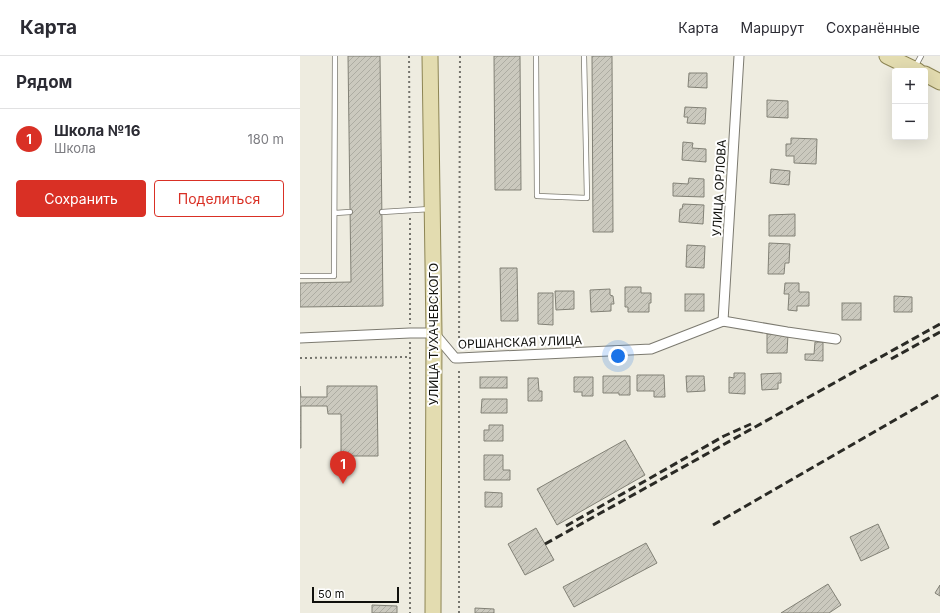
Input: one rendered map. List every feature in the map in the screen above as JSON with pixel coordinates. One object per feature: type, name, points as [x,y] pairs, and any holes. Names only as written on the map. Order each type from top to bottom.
[{"type":"main road","name":"УЛИЦА ТУХАЧЕВСКОГО","points":[[430,56],[434,333],[433,613]]},
{"type":"main road","points":[[887,56],[919,68]]},
{"type":"main road","points":[[928,74],[940,82]]},
{"type":"street","name":"УЛИЦА ОРЛОВА","points":[[723,321],[739,56]]},
{"type":"street","name":"ОРШАНСКАЯ УЛИЦА","points":[[434,333],[455,358],[459,358],[651,349],[723,321]]},
{"type":"street","points":[[723,321],[836,339]]},
{"type":"street","points":[[300,338],[434,333]]},
{"type":"lane","points":[[300,276],[334,276],[334,56]]},
{"type":"lane","points":[[536,56],[537,196],[587,198],[584,56]]},
{"type":"lane","points":[[382,212],[432,209]]},
{"type":"lane","points":[[334,213],[350,212]]},
{"type":"path","points":[[459,613],[460,56]]},
{"type":"path","points":[[300,358],[410,357]]},
{"type":"building","points":[[348,56],[380,56],[383,306],[300,307],[300,283],[351,282]]},
{"type":"building","points":[[494,56],[520,56],[521,190],[495,190]]},
{"type":"building","points":[[592,56],[612,56],[613,232],[593,232]]},
{"type":"building","points":[[689,73],[707,73],[707,88],[688,87]]},
{"type":"building","points":[[767,100],[788,101],[788,118],[767,117]]},
{"type":"building","points":[[685,107],[706,108],[705,124],[687,123],[688,117],[684,117]]},
{"type":"building","points":[[791,138],[817,139],[816,164],[794,163],[794,156],[786,156],[786,144],[791,144]]},
{"type":"building","points":[[683,142],[693,143],[692,148],[706,149],[706,162],[682,160]]},
{"type":"building","points":[[771,169],[790,171],[789,185],[770,183]]},
{"type":"building","points":[[689,178],[704,179],[704,197],[673,196],[673,183],[688,184]]},
{"type":"building","points":[[683,204],[704,205],[703,224],[679,222],[680,209],[682,209]]},
{"type":"building","points":[[795,214],[795,236],[769,236],[769,215]]},
{"type":"building","points":[[769,243],[790,244],[789,263],[785,263],[784,274],[768,274]]},
{"type":"building","points":[[687,245],[705,246],[704,268],[686,267]]},
{"type":"building","points":[[500,268],[517,268],[518,321],[501,321]]},
{"type":"building","points":[[785,283],[799,283],[799,292],[809,292],[809,306],[797,306],[797,311],[788,310],[789,294],[784,294]]},
{"type":"building","points":[[625,287],[641,287],[641,293],[651,293],[649,312],[628,312],[628,307],[625,307]]},
{"type":"building","points":[[610,289],[610,295],[613,296],[614,304],[611,304],[611,311],[591,312],[590,290]]},
{"type":"building","points":[[555,291],[574,291],[574,309],[556,310]]},
{"type":"building","points":[[538,293],[553,293],[553,325],[538,324]]},
{"type":"building","points":[[685,294],[704,294],[704,311],[685,311]]},
{"type":"building","points":[[894,296],[912,297],[912,312],[894,312]]},
{"type":"building","points":[[842,303],[861,303],[861,320],[842,320]]},
{"type":"building","points":[[767,334],[788,334],[787,353],[767,353]]},
{"type":"building","points":[[815,342],[823,342],[823,361],[805,360],[805,354],[814,354]]},
{"type":"building","points":[[734,373],[745,373],[745,394],[729,393],[729,377],[734,378]]},
{"type":"building","points":[[781,373],[781,383],[778,383],[778,389],[762,390],[761,374]]},
{"type":"building","points":[[637,375],[664,375],[665,397],[654,397],[654,391],[637,391]]},
{"type":"building","points":[[603,376],[630,376],[630,395],[603,393]]},
{"type":"building","points":[[686,376],[704,376],[705,391],[687,392]]},
{"type":"building","points":[[480,377],[507,377],[507,388],[480,388]]},
{"type":"building","points":[[574,377],[593,377],[593,396],[582,396],[582,392],[574,392]]},
{"type":"building","points":[[528,378],[538,378],[539,391],[542,391],[542,401],[528,401]]},
{"type":"building","points":[[300,386],[301,397],[327,397],[327,386],[377,386],[378,456],[341,456],[341,414],[328,414],[327,406],[301,406],[300,448]]},
{"type":"building","points":[[482,399],[507,399],[507,413],[481,413]]},
{"type":"building","points":[[489,425],[503,425],[503,441],[484,441],[484,430],[489,430]]},
{"type":"building","points":[[625,440],[645,475],[557,525],[537,489]]},
{"type":"building","points":[[484,455],[503,455],[503,470],[510,470],[510,480],[484,480]]},
{"type":"building","points":[[485,492],[502,493],[502,507],[485,507]]},
{"type":"building","points":[[878,524],[889,548],[861,561],[850,537]]},
{"type":"building","points":[[536,528],[554,560],[525,575],[508,544]]},
{"type":"building","points":[[646,543],[657,563],[574,607],[563,587]]},
{"type":"building","points":[[828,584],[841,605],[829,613],[781,613]]},
{"type":"building","points":[[940,585],[940,596],[935,593]]},
{"type":"building","points":[[372,605],[397,606],[397,613],[372,613]]},
{"type":"building","points":[[475,608],[494,609],[494,613],[475,613]]},
{"type":"railway","points":[[545,544],[940,324]]},
{"type":"railway","points":[[891,359],[940,332]]},
{"type":"railway","points":[[713,525],[940,394]]},
{"type":"railway","points":[[566,526],[724,436],[751,424]]},
{"type":"place","name":"Школа №16","points":[[343,484]]}]
